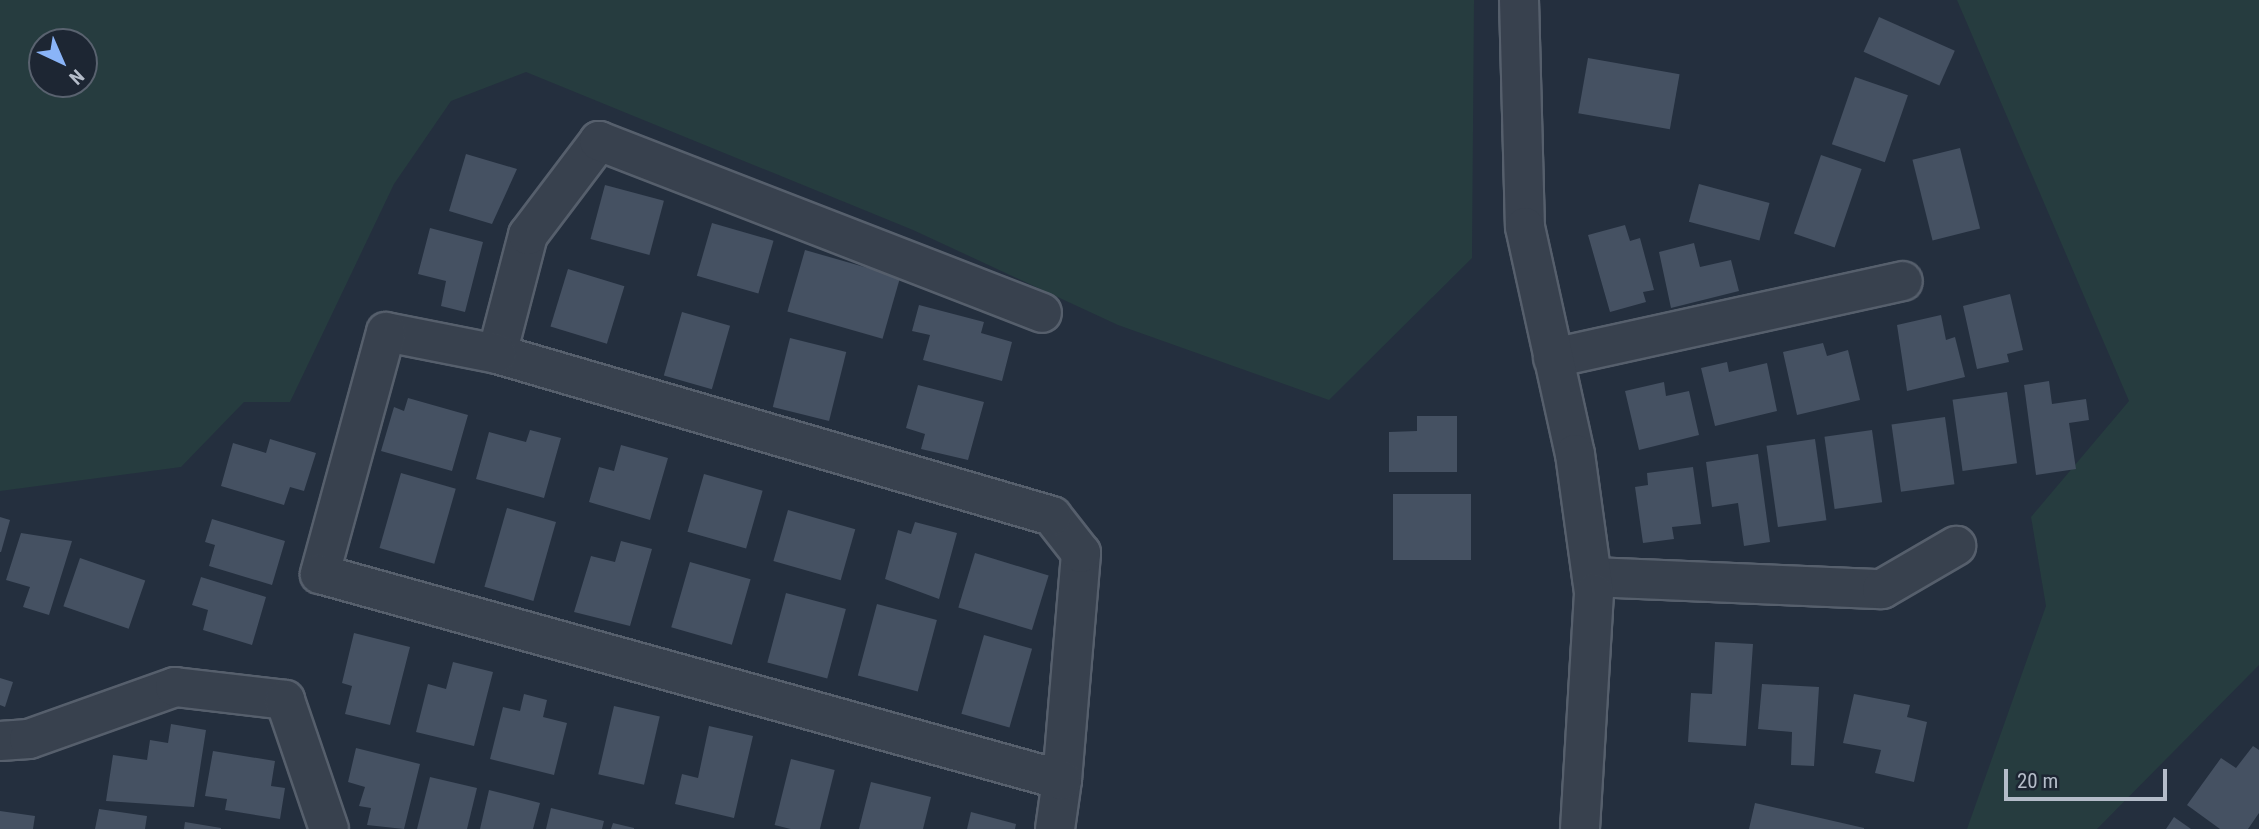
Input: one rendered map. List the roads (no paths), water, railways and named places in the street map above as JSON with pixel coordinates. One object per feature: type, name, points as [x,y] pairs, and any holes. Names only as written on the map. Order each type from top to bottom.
[{"type":"street","points":[[1519,0],[1525,227],[1553,358],[1592,577],[1580,829]]},
{"type":"street","points":[[497,354],[528,235],[599,141],[1042,313]]},
{"type":"street","points":[[1553,358],[1903,281]]},
{"type":"street","points":[[1055,829],[1062,780],[1081,553],[1052,516],[497,354],[386,332],[320,574],[1062,780]]},
{"type":"street","points":[[1592,577],[1882,589],[1956,546]]},
{"type":"street","points":[[0,741],[29,739],[175,687],[285,700],[329,829]]}]
